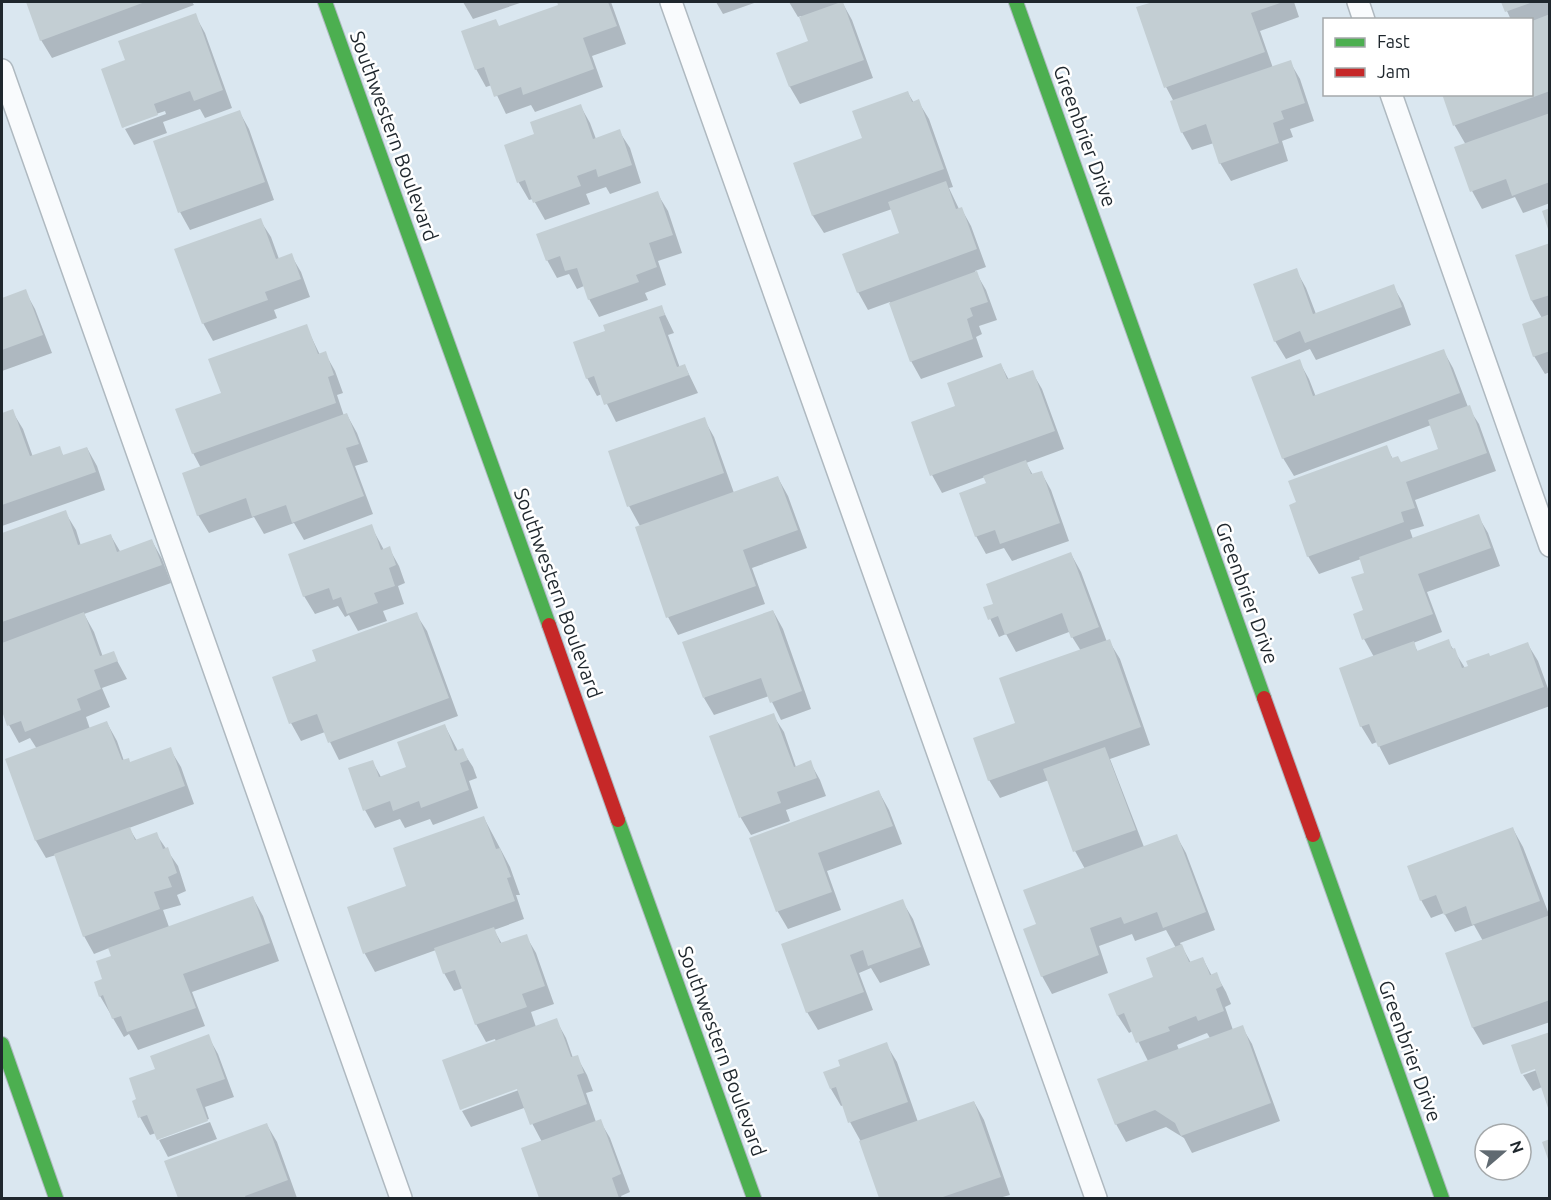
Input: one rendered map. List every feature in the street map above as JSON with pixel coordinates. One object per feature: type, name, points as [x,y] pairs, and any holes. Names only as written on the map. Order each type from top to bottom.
[{"type":"street","name":"Southwestern Boulevard","points":[[325,2],[754,1198]]},
{"type":"street","name":"Greenbrier Drive","points":[[1016,2],[1442,1198]]},
{"type":"street","points":[[2,1044],[56,1198]]},
{"type":"lane","points":[[671,2],[1096,1198]]},
{"type":"lane","points":[[1358,2],[1363,18]]},
{"type":"lane","points":[[2,70],[401,1198]]},
{"type":"lane","points":[[1392,96],[1550,546]]},
{"type":"building","points":[[26,2],[145,2],[40,41]]},
{"type":"building","points":[[557,2],[608,2],[617,26],[583,38],[594,69],[523,95],[521,87],[494,97],[484,67],[475,70],[461,31],[496,19],[499,26],[558,5]]},
{"type":"building","points":[[843,2],[864,60],[789,87],[776,53],[808,41],[799,17]]},
{"type":"building","points":[[1153,2],[1283,2],[1251,13],[1265,52],[1164,88],[1136,7]]},
{"type":"building","points":[[1501,2],[1533,2],[1505,12]]},
{"type":"building","points":[[196,13],[223,90],[194,101],[190,91],[154,104],[158,115],[122,128],[101,69],[125,60],[118,41]]},
{"type":"building","points":[[1550,14],[1550,91],[1453,126],[1443,96],[1533,96],[1533,21]]},
{"type":"building","points":[[1291,60],[1305,103],[1281,111],[1284,119],[1273,123],[1279,143],[1219,164],[1206,124],[1181,133],[1170,101]]},
{"type":"building","points":[[908,91],[912,102],[919,99],[944,169],[812,216],[793,163],[862,138],[852,111]]},
{"type":"building","points":[[581,104],[593,139],[620,129],[632,165],[598,177],[596,169],[577,176],[581,186],[533,203],[525,180],[517,183],[504,145],[534,134],[530,122]]},
{"type":"building","points":[[240,110],[265,182],[178,213],[153,141]]},
{"type":"building","points":[[1550,113],[1550,182],[1512,196],[1506,179],[1470,192],[1454,147]]},
{"type":"building","points":[[946,181],[956,209],[962,207],[977,249],[857,293],[842,254],[899,233],[888,202]]},
{"type":"building","points":[[658,191],[673,235],[649,243],[657,267],[636,275],[639,282],[588,300],[577,268],[565,271],[560,256],[546,261],[536,234]]},
{"type":"building","points":[[1550,208],[1550,232],[1549,232],[1542,211]]},
{"type":"building","points":[[261,218],[276,259],[292,253],[301,279],[265,292],[268,300],[202,324],[174,249]]},
{"type":"building","points":[[1550,243],[1550,295],[1531,301],[1515,255]]},
{"type":"building","points":[[1297,268],[1313,314],[1394,284],[1402,307],[1305,343],[1300,331],[1274,342],[1253,284]]},
{"type":"building","points":[[977,271],[988,302],[970,308],[973,316],[967,319],[973,339],[910,362],[889,303]]},
{"type":"building","points":[[26,289],[43,335],[2,350],[2,298]]},
{"type":"building","points":[[662,305],[665,315],[659,317],[677,367],[685,364],[689,375],[604,405],[594,376],[586,379],[573,342],[605,331],[603,325]]},
{"type":"building","points":[[1550,314],[1550,351],[1533,357],[1522,324]]},
{"type":"building","points":[[307,324],[318,354],[326,351],[334,375],[328,377],[336,403],[192,454],[175,409],[221,393],[208,359]]},
{"type":"building","points":[[1444,349],[1460,393],[1282,459],[1251,377],[1300,359],[1313,396]]},
{"type":"building","points":[[1001,363],[1007,379],[1033,370],[1055,431],[930,476],[911,422],[955,406],[947,383]]},
{"type":"building","points":[[1470,405],[1487,453],[1406,482],[1415,508],[1401,512],[1404,522],[1307,557],[1289,505],[1296,502],[1288,481],[1387,445],[1392,458],[1398,456],[1401,462],[1438,449],[1428,420]]},
{"type":"building","points":[[13,409],[30,456],[60,446],[63,455],[87,447],[96,472],[2,505],[2,413]]},
{"type":"building","points":[[347,413],[359,444],[346,448],[364,496],[292,523],[286,505],[252,517],[246,498],[197,516],[182,473]]},
{"type":"building","points":[[705,417],[724,473],[627,507],[608,451]]},
{"type":"building","points":[[1026,460],[1031,474],[1042,471],[1060,523],[1000,544],[995,530],[975,537],[959,493],[986,483],[983,476]]},
{"type":"building","points":[[778,476],[798,530],[743,550],[756,586],[666,618],[635,527]]},
{"type":"building","points":[[66,510],[78,545],[111,534],[117,552],[152,539],[162,565],[2,622],[2,533]]},
{"type":"building","points":[[1479,514],[1491,548],[1418,574],[1433,614],[1362,640],[1353,614],[1363,610],[1351,577],[1364,573],[1359,557]]},
{"type":"building","points":[[372,524],[381,550],[390,546],[396,565],[389,568],[395,586],[374,593],[378,603],[347,614],[341,597],[333,600],[329,588],[303,597],[288,554]]},
{"type":"building","points":[[1071,552],[1099,627],[1071,638],[1062,613],[1005,635],[998,616],[988,620],[983,607],[993,604],[986,584]]},
{"type":"building","points":[[773,610],[802,691],[770,703],[761,678],[703,698],[682,642]]},
{"type":"building","points":[[84,612],[100,656],[114,651],[118,661],[94,670],[101,689],[77,699],[81,710],[25,732],[21,721],[7,726],[2,711],[2,643]]},
{"type":"building","points":[[417,612],[449,698],[328,743],[317,714],[289,724],[272,677],[316,661],[312,650]]},
{"type":"building","points":[[1110,639],[1141,727],[988,781],[973,738],[1015,723],[999,678]]},
{"type":"building","points":[[1449,639],[1462,668],[1468,666],[1466,661],[1489,653],[1490,656],[1528,642],[1544,687],[1378,747],[1369,724],[1360,727],[1339,668],[1414,641],[1417,651]]},
{"type":"building","points":[[774,713],[794,767],[811,760],[817,778],[777,792],[781,803],[739,818],[709,736]]},
{"type":"building","points":[[107,721],[122,760],[129,758],[130,762],[171,747],[185,786],[35,841],[5,759]]},
{"type":"building","points":[[445,724],[455,751],[463,748],[468,760],[460,763],[469,790],[421,808],[419,801],[393,811],[390,801],[363,811],[348,768],[373,760],[379,777],[406,767],[397,742]]},
{"type":"building","points":[[1105,747],[1136,830],[1073,852],[1043,769]]},
{"type":"building","points":[[879,790],[893,826],[818,853],[832,892],[776,912],[749,838]]},
{"type":"building","points":[[484,816],[496,849],[500,848],[511,877],[507,878],[515,901],[363,954],[347,907],[406,886],[393,848]]},
{"type":"building","points":[[130,827],[135,840],[157,832],[163,849],[168,847],[177,873],[168,877],[172,887],[154,892],[160,909],[83,937],[54,854]]},
{"type":"building","points":[[1513,827],[1540,901],[1472,925],[1466,906],[1444,915],[1436,895],[1420,901],[1407,866]]},
{"type":"building","points":[[1177,834],[1206,912],[1163,928],[1157,912],[1124,924],[1121,917],[1090,928],[1099,955],[1041,977],[1023,929],[1036,924],[1023,890]]},
{"type":"building","points":[[253,896],[270,943],[183,974],[196,1008],[127,1032],[121,1016],[112,1019],[103,995],[99,997],[94,982],[102,979],[96,961],[111,956],[108,948]]},
{"type":"building","points":[[903,899],[921,947],[868,966],[863,950],[850,955],[864,992],[806,1013],[781,944]]},
{"type":"building","points":[[1550,915],[1550,1000],[1472,1028],[1445,953]]},
{"type":"building","points":[[494,927],[500,943],[527,934],[545,986],[522,994],[527,1007],[475,1025],[455,970],[443,974],[434,948]]},
{"type":"building","points":[[1182,944],[1189,962],[1203,957],[1210,975],[1217,972],[1222,986],[1216,989],[1224,1011],[1198,1021],[1196,1016],[1168,1027],[1170,1031],[1136,1043],[1124,1013],[1117,1016],[1108,994],[1153,977],[1146,958]]},
{"type":"building","points":[[557,1018],[571,1057],[578,1055],[584,1073],[577,1075],[587,1104],[530,1125],[517,1089],[460,1110],[442,1060]]},
{"type":"building","points":[[1243,1025],[1271,1103],[1181,1136],[1175,1123],[1155,1110],[1115,1125],[1097,1079]]},
{"type":"building","points":[[1550,1032],[1549,1111],[1535,1069],[1521,1074],[1511,1045]]},
{"type":"building","points":[[209,1034],[225,1079],[196,1089],[208,1121],[157,1140],[147,1115],[138,1118],[132,1101],[136,1099],[129,1078],[155,1069],[150,1056]]},
{"type":"building","points":[[887,1042],[908,1102],[848,1123],[836,1087],[830,1089],[823,1072],[840,1066],[838,1060]]},
{"type":"building","points":[[974,1101],[1001,1177],[940,1198],[879,1198],[859,1141]]},
{"type":"building","points":[[601,1119],[621,1174],[612,1178],[619,1198],[539,1198],[521,1148]]},
{"type":"building","points":[[267,1123],[288,1180],[245,1196],[246,1198],[178,1198],[164,1161]]},
{"type":"building","points":[[1550,1139],[1550,1161],[1549,1162],[1542,1142]]},
{"type":"traffic: fast","points":[[325,2],[549,625]]},
{"type":"traffic: fast","points":[[1016,2],[1264,698]]},
{"type":"traffic: fast","points":[[618,820],[754,1198]]},
{"type":"traffic: fast","points":[[1313,835],[1442,1198]]},
{"type":"traffic: fast","points":[[2,1044],[56,1198]]},
{"type":"traffic: jam","points":[[549,625],[618,820]]},
{"type":"traffic: jam","points":[[1264,698],[1313,835]]}]
